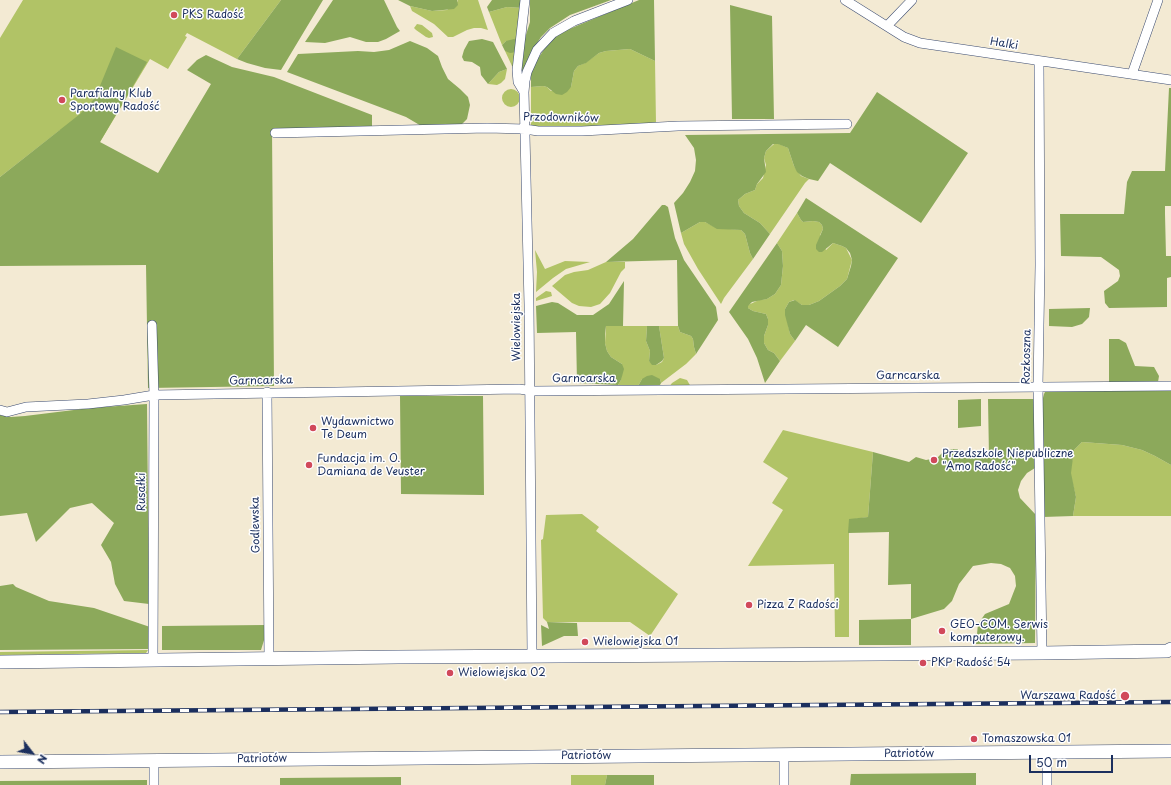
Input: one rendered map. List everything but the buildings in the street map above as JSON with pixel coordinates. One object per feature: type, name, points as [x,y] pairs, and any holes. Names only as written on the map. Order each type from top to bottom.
[{"type":"main road","points":[[0,662],[269,658],[1170,652]]},
{"type":"main road","name":"Patriotów","points":[[0,762],[1171,751]]},
{"type":"street","name":"Wielowiejska","points":[[525,0],[517,70],[518,82],[524,92],[525,129],[529,305],[532,656]]},
{"type":"street","points":[[524,92],[527,72],[532,60],[537,50],[553,33],[574,22],[628,0]]},
{"type":"street","name":"Halki","points":[[845,0],[904,37],[920,43],[1039,62],[1171,80]]},
{"type":"street","points":[[887,26],[912,0]]},
{"type":"street","points":[[1132,74],[1158,0]]},
{"type":"street","name":"Rozkoszna","points":[[1039,62],[1040,265],[1038,387],[1042,653]]},
{"type":"street","name":"Przodowników","points":[[275,134],[465,128],[582,131],[678,126],[847,124]]},
{"type":"street","name":"Rusałki","points":[[152,325],[154,395],[153,659]]},
{"type":"street","name":"Garncarska","points":[[0,410],[7,412],[26,407],[88,404],[154,395],[267,392],[519,389],[529,391],[1171,386]]},
{"type":"street","name":"Godlewska","points":[[267,392],[269,658]]},
{"type":"street","points":[[1048,753],[1048,785]]},
{"type":"street","points":[[784,755],[784,785]]},
{"type":"street","points":[[154,760],[154,785]]},
{"type":"green space","name":"Parafialny Klub Sportowy Radość","points":[[23,0],[281,0],[237,59],[187,33],[185,36],[187,37],[168,69],[150,59],[100,142],[60,130],[0,177],[0,38]]},
{"type":"green space","points":[[281,0],[323,0],[281,70],[265,68],[237,59]]},
{"type":"green space","points":[[333,0],[384,0],[400,31],[378,42],[366,42],[350,37],[325,43],[305,42]]},
{"type":"green space","points":[[398,0],[457,0],[458,5],[454,9],[432,11],[410,6]]},
{"type":"green space","points":[[457,0],[478,0],[488,30],[474,28],[453,37],[448,37],[434,24],[412,11],[410,6],[432,11],[447,10],[458,1]]},
{"type":"green space","points":[[492,0],[522,0],[522,8],[507,7],[489,12],[487,7]]},
{"type":"green space","points":[[530,0],[611,0],[570,15],[550,28],[541,37],[532,51],[524,77],[520,77],[525,38],[530,22]]},
{"type":"green space","points":[[639,0],[654,0],[655,61],[630,49],[606,51],[599,53],[586,63],[578,66],[574,71],[571,87],[562,95],[556,94],[547,87],[531,87],[531,73],[537,60],[549,42],[562,32]]},
{"type":"green space","points":[[730,5],[772,16],[774,119],[732,119]]},
{"type":"green space","points":[[507,7],[522,8],[519,41],[506,41],[502,45],[489,12]]},
{"type":"green space","points":[[417,24],[422,25],[432,33],[433,37],[426,37],[416,30],[414,28]]},
{"type":"green space","points":[[482,39],[493,42],[507,69],[499,72],[488,84],[481,75],[480,67],[472,62],[464,61],[462,57],[469,41]]},
{"type":"green space","points":[[514,39],[519,41],[517,52],[510,53],[505,51],[502,45],[506,41]]},
{"type":"green space","points":[[410,41],[427,48],[438,56],[448,79],[468,97],[470,105],[467,119],[461,125],[423,127],[406,117],[287,72],[298,54],[358,51],[374,52],[389,50]]},
{"type":"green space","points":[[116,47],[147,62],[100,142],[158,173],[211,84],[187,70],[197,60],[206,55],[232,67],[274,77],[372,115],[372,128],[272,129],[274,386],[148,388],[146,265],[0,266],[0,177],[80,114],[95,98]]},
{"type":"green space","points":[[630,49],[655,61],[656,123],[593,127],[531,127],[531,87],[543,86],[547,87],[551,91],[571,87],[574,71],[578,66],[599,53]]},
{"type":"green space","points":[[505,51],[517,52],[514,67],[512,66]]},
{"type":"green space","points":[[507,69],[505,79],[501,83],[497,85],[488,84],[499,72]]},
{"type":"green space","points":[[1169,88],[1171,88],[1171,206],[1165,206],[1165,214],[1166,256],[1171,256],[1171,277],[1167,278],[1167,307],[1109,308],[1105,303],[1104,291],[1118,281],[1120,276],[1119,270],[1101,257],[1061,256],[1060,214],[1124,214],[1127,182],[1132,171],[1165,171]]},
{"type":"green space","points":[[511,89],[517,92],[520,98],[517,104],[511,107],[505,104],[502,98],[505,92]]},
{"type":"green space","points":[[877,92],[968,153],[921,223],[830,163],[818,181],[802,176],[797,172],[794,166],[788,148],[778,144],[773,144],[766,151],[764,158],[766,172],[757,184],[755,190],[745,194],[738,200],[739,206],[744,213],[760,223],[770,234],[753,259],[745,234],[741,230],[717,229],[705,222],[700,222],[681,233],[674,203],[690,182],[695,171],[696,160],[694,148],[685,135],[850,133]]},
{"type":"green space","points":[[774,144],[779,144],[788,148],[794,166],[801,176],[809,179],[770,234],[760,223],[744,213],[739,206],[738,200],[745,194],[755,190],[757,184],[763,178],[766,165],[764,158],[766,151]]},
{"type":"green space","points":[[806,198],[898,258],[838,347],[806,325],[795,341],[790,334],[785,315],[785,309],[789,302],[795,300],[802,305],[809,305],[819,301],[840,286],[847,279],[851,266],[852,260],[850,253],[842,246],[833,243],[822,252],[819,252],[816,249],[816,245],[823,229],[822,225],[819,222],[813,221],[803,222],[797,213]]},
{"type":"green space","points":[[662,205],[668,207],[675,238],[684,260],[716,307],[718,320],[696,354],[693,339],[691,336],[680,332],[678,326],[677,260],[606,262],[633,239]]},
{"type":"green space","points":[[797,213],[803,222],[813,221],[819,222],[822,225],[823,229],[820,235],[826,250],[833,243],[842,246],[846,248],[852,260],[847,279],[819,301],[809,305],[802,305],[794,300],[789,302],[785,309],[790,334],[795,341],[780,361],[774,353],[768,350],[764,343],[764,336],[768,325],[766,314],[753,311],[748,308],[748,305],[759,300],[767,299],[775,294],[781,285],[783,266],[782,251],[777,243]]},
{"type":"green space","points":[[700,222],[705,222],[717,228],[741,230],[745,234],[753,259],[721,304],[698,269],[684,244],[681,233]]},
{"type":"green space","points":[[777,243],[782,251],[783,266],[781,285],[775,294],[767,299],[752,302],[748,306],[748,308],[753,311],[766,314],[768,325],[764,336],[764,343],[768,350],[774,353],[780,361],[765,383],[757,358],[748,339],[729,312]]},
{"type":"green space","points":[[535,250],[545,269],[565,261],[590,262],[566,269],[536,292],[537,272]]},
{"type":"green space","points":[[606,262],[625,262],[625,268],[621,272],[610,293],[600,304],[591,307],[579,306],[572,303],[552,286],[565,275],[588,270]]},
{"type":"green space","points":[[624,281],[623,326],[606,326],[605,334],[607,351],[611,357],[622,364],[624,369],[621,380],[618,385],[577,383],[576,332],[537,333],[536,306],[552,302],[558,303],[577,315],[593,315],[609,304]]},
{"type":"green space","points":[[546,291],[551,292],[552,296],[536,301],[536,298]]},
{"type":"green space","points":[[1090,308],[1089,317],[1082,324],[1072,327],[1049,326],[1049,309]]},
{"type":"green space","points":[[606,326],[647,326],[646,341],[650,351],[649,361],[656,365],[662,362],[664,358],[659,326],[678,326],[680,332],[691,336],[693,339],[696,354],[686,364],[661,383],[660,379],[642,379],[638,386],[618,385],[621,380],[622,364],[611,357],[607,351],[605,343]]},
{"type":"green space","points":[[647,326],[659,326],[664,358],[656,365],[652,365],[649,361],[650,351],[646,341]]},
{"type":"green space","points":[[1109,339],[1119,339],[1126,343],[1135,366],[1154,367],[1159,376],[1158,382],[1109,383]]},
{"type":"green space","points":[[652,375],[660,379],[661,383],[659,387],[638,386],[642,379]]},
{"type":"green space","points":[[680,378],[687,380],[691,387],[669,387],[672,383]]},
{"type":"green space","points":[[1046,390],[1171,390],[1171,465],[1142,450],[1122,445],[1082,442],[1074,450],[1071,473],[1076,497],[1073,516],[1043,517],[1042,402]]},
{"type":"green space","points":[[400,396],[483,396],[484,495],[401,494]]},
{"type":"green space","points":[[981,399],[981,426],[958,428],[958,400]]},
{"type":"green space","points":[[988,399],[1034,399],[1035,468],[1027,473],[1021,481],[1018,490],[1020,498],[1036,515],[1035,643],[976,644],[978,624],[985,614],[1009,604],[1016,586],[1015,576],[1010,568],[1001,564],[991,563],[973,566],[959,584],[952,601],[944,609],[911,619],[911,584],[888,585],[889,532],[848,533],[849,519],[868,517],[873,452],[909,462],[916,457],[926,460],[937,458],[944,451],[952,449],[958,449],[958,458],[989,457]]},
{"type":"green space","points":[[147,404],[149,604],[124,601],[115,584],[111,562],[101,545],[114,523],[92,503],[70,508],[36,542],[27,513],[0,516],[0,415],[11,417],[25,416],[90,408]]},
{"type":"green space","points":[[783,430],[873,452],[868,517],[849,520],[849,637],[835,637],[834,564],[748,566],[783,510],[772,503],[788,478],[763,462]]},
{"type":"green space","points":[[1082,442],[1122,445],[1142,450],[1171,465],[1171,516],[1073,516],[1076,497],[1070,473],[1074,450]]},
{"type":"green space","points":[[582,514],[599,527],[596,531],[678,594],[650,636],[630,622],[547,622],[543,618],[541,540],[543,539],[546,515]]},
{"type":"green space","points":[[13,584],[16,587],[49,601],[94,608],[150,627],[150,649],[0,650],[0,586]]},
{"type":"green space","points":[[911,619],[911,645],[859,645],[859,620]]},
{"type":"green space","points":[[547,622],[577,623],[578,636],[564,636],[542,646],[541,625],[549,629]]},
{"type":"green space","points":[[265,625],[265,637],[261,650],[162,650],[162,626]]},
{"type":"green space","points":[[148,650],[146,653],[0,655],[0,652]]},
{"type":"green space","points":[[976,773],[976,785],[850,785],[851,774]]},
{"type":"green space","points":[[571,775],[607,775],[605,785],[571,785]]},
{"type":"green space","points":[[607,775],[654,775],[654,785],[605,785]]},
{"type":"green space","points":[[401,777],[401,785],[280,785],[280,778]]},
{"type":"green space","points":[[147,780],[147,785],[0,785],[0,781]]},
{"type":"railway","points":[[0,712],[1171,702]]},
{"type":"place","name":"PKS Radość","points":[[174,15]]},
{"type":"place","name":"Parafialny Klub Sportowy Radość","points":[[62,100]]},
{"type":"place","name":"Wydawnictwo Te Deum","points":[[313,428]]},
{"type":"place","name":"Przedszkole Niepubliczne \"Amo Radość\"","points":[[934,460]]},
{"type":"place","name":"Fundacja im. O. Damiana de Veuster","points":[[309,465]]},
{"type":"place","name":"Pizza Z Radości","points":[[749,605]]},
{"type":"place","name":"GEO-COM. Serwis komputerowy.","points":[[942,631]]},
{"type":"place","name":"Wielowiejska 01","points":[[585,642]]},
{"type":"place","name":"PKP Radość 54","points":[[923,663]]},
{"type":"place","name":"Wielowiejska 02","points":[[450,673]]},
{"type":"place","name":"Warszawa Radość","points":[[1125,696]]},
{"type":"place","name":"Tomaszowska 01","points":[[974,739]]}]
